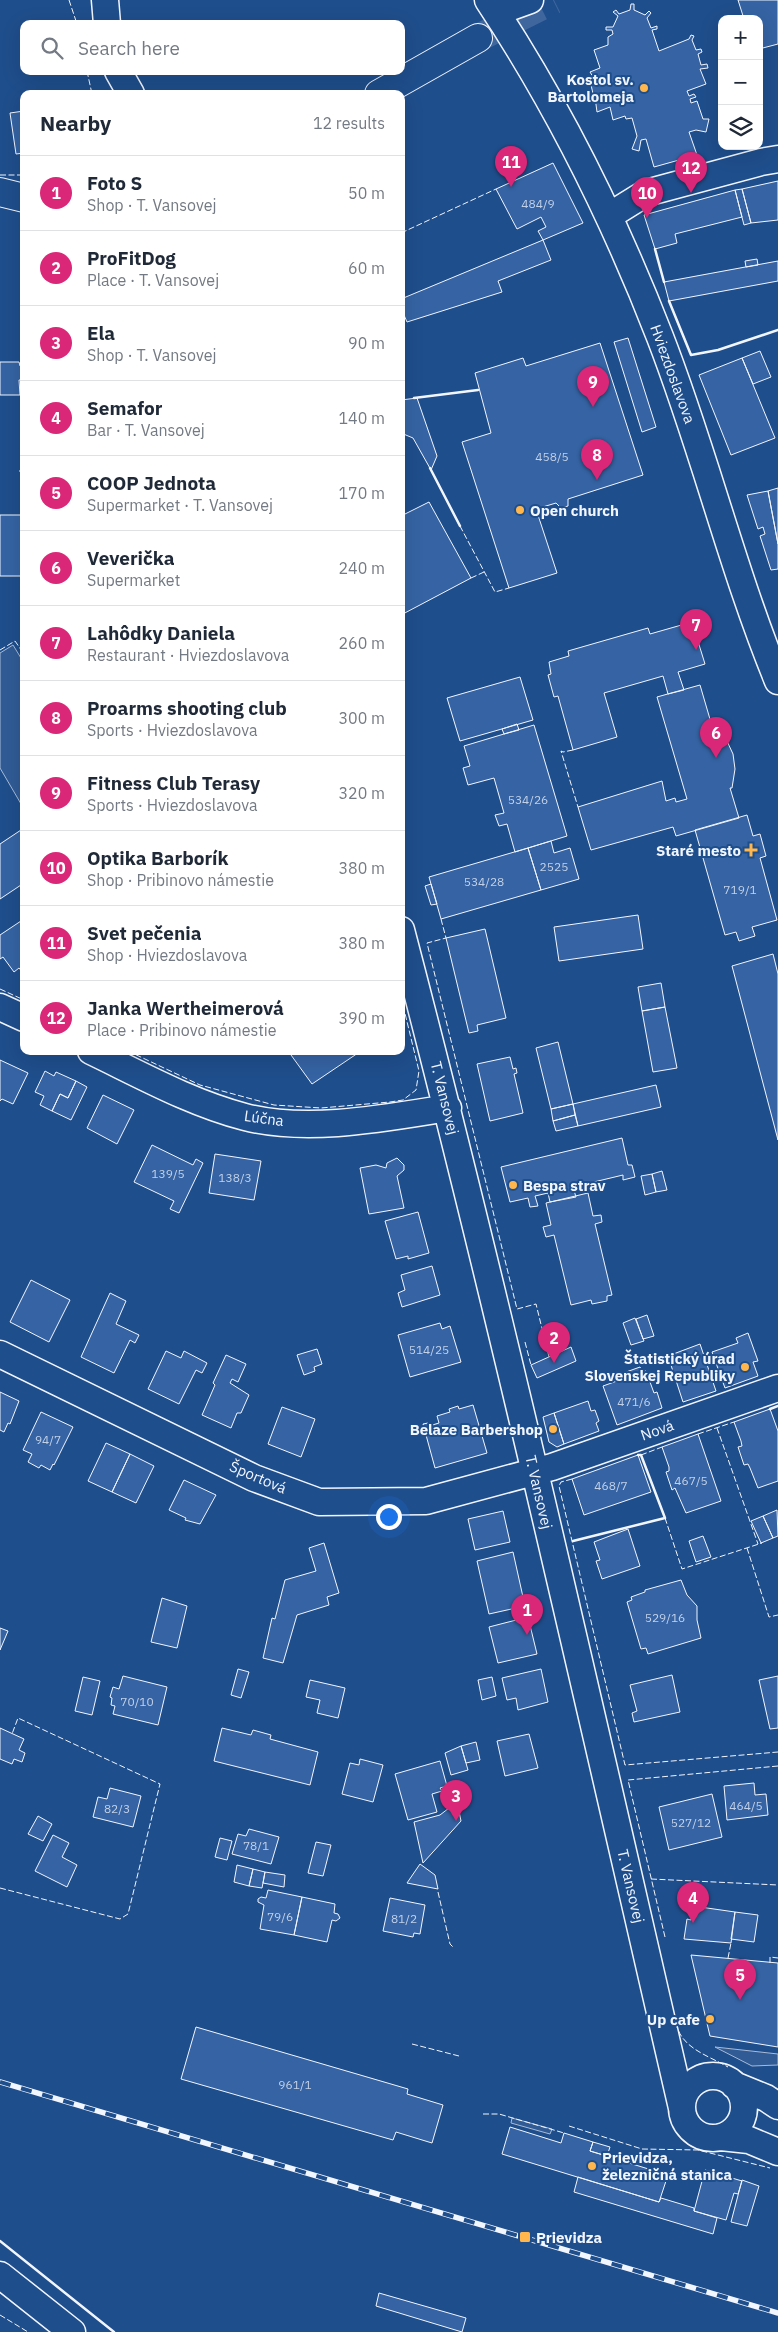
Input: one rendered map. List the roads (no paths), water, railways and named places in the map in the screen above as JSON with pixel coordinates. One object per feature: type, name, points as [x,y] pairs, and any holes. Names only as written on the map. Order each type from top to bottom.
[{"type":"main road","points":[[386,90],[478,38]]},
{"type":"street","points":[[105,0],[107,20]]},
{"type":"street","points":[[492,6],[530,0]]},
{"type":"street","name":"Hviezdoslavova","points":[[492,6],[537,79],[609,216],[660,337],[696,436],[748,602],[778,681]]},
{"type":"street","points":[[609,216],[646,193],[778,159]]},
{"type":"street","name":"T. Vansovej","points":[[405,945],[448,1108],[535,1472],[671,2056],[683,2116],[691,2130],[705,2138],[721,2137],[749,2140],[778,2152]]},
{"type":"street","points":[[0,1007],[20,1016]]},
{"type":"street","name":"Lúčna","points":[[99,1055],[182,1096],[245,1117],[317,1124],[352,1122],[448,1108]]},
{"type":"street","name":"Športová","points":[[0,1354],[254,1478],[319,1502],[426,1501],[535,1472]]},
{"type":"street","name":"Nová","points":[[535,1472],[778,1388]]},
{"type":"street","points":[[671,2056],[704,2078]]},
{"type":"street","points":[[682,2108],[686,2092],[697,2081],[704,2078],[720,2077],[766,2098],[778,2106]]},
{"type":"street","points":[[721,2137],[735,2129],[743,2115],[743,2099],[734,2085]]},
{"type":"street","points":[[0,2275],[72,2332]]},
{"type":"tunnel","points":[[478,38],[554,0]]},
{"type":"railway","points":[[0,2082],[778,2313]]},
{"type":"place","name":"Kostol sv. Bartolomeja","points":[[644,88]]},
{"type":"place","name":"Svet pečenia","points":[[511,187]]},
{"type":"place","name":"Janka Wertheimerová","points":[[691,193]]},
{"type":"place","name":"Optika Barborík","points":[[647,218]]},
{"type":"place","name":"Fitness Club Terasy","points":[[593,407]]},
{"type":"place","name":"Proarms shooting club","points":[[597,480]]},
{"type":"place","name":"Open church","points":[[520,510]]},
{"type":"place","name":"Lahôdky Daniela","points":[[696,650]]},
{"type":"place","name":"Veverička","points":[[716,758]]},
{"type":"place","name":"Staré mesto","points":[[751,850]]},
{"type":"place","name":"Bespa strav","points":[[513,1185]]},
{"type":"place","name":"ProFitDog","points":[[554,1363]]},
{"type":"place","name":"Štatistický úrad Slovenskej Republiky","points":[[745,1367]]},
{"type":"place","name":"Belaze Barbershop","points":[[553,1429]]},
{"type":"place","name":"Foto S","points":[[527,1635]]},
{"type":"place","name":"Ela","points":[[456,1821]]},
{"type":"place","name":"Semafor","points":[[693,1923]]},
{"type":"place","name":"COOP Jednota","points":[[740,2000]]},
{"type":"place","name":"Up cafe","points":[[710,2019]]},
{"type":"place","name":"Prievidza, železničná stanica","points":[[592,2166]]},
{"type":"place","name":"Prievidza","points":[[525,2237]]}]
